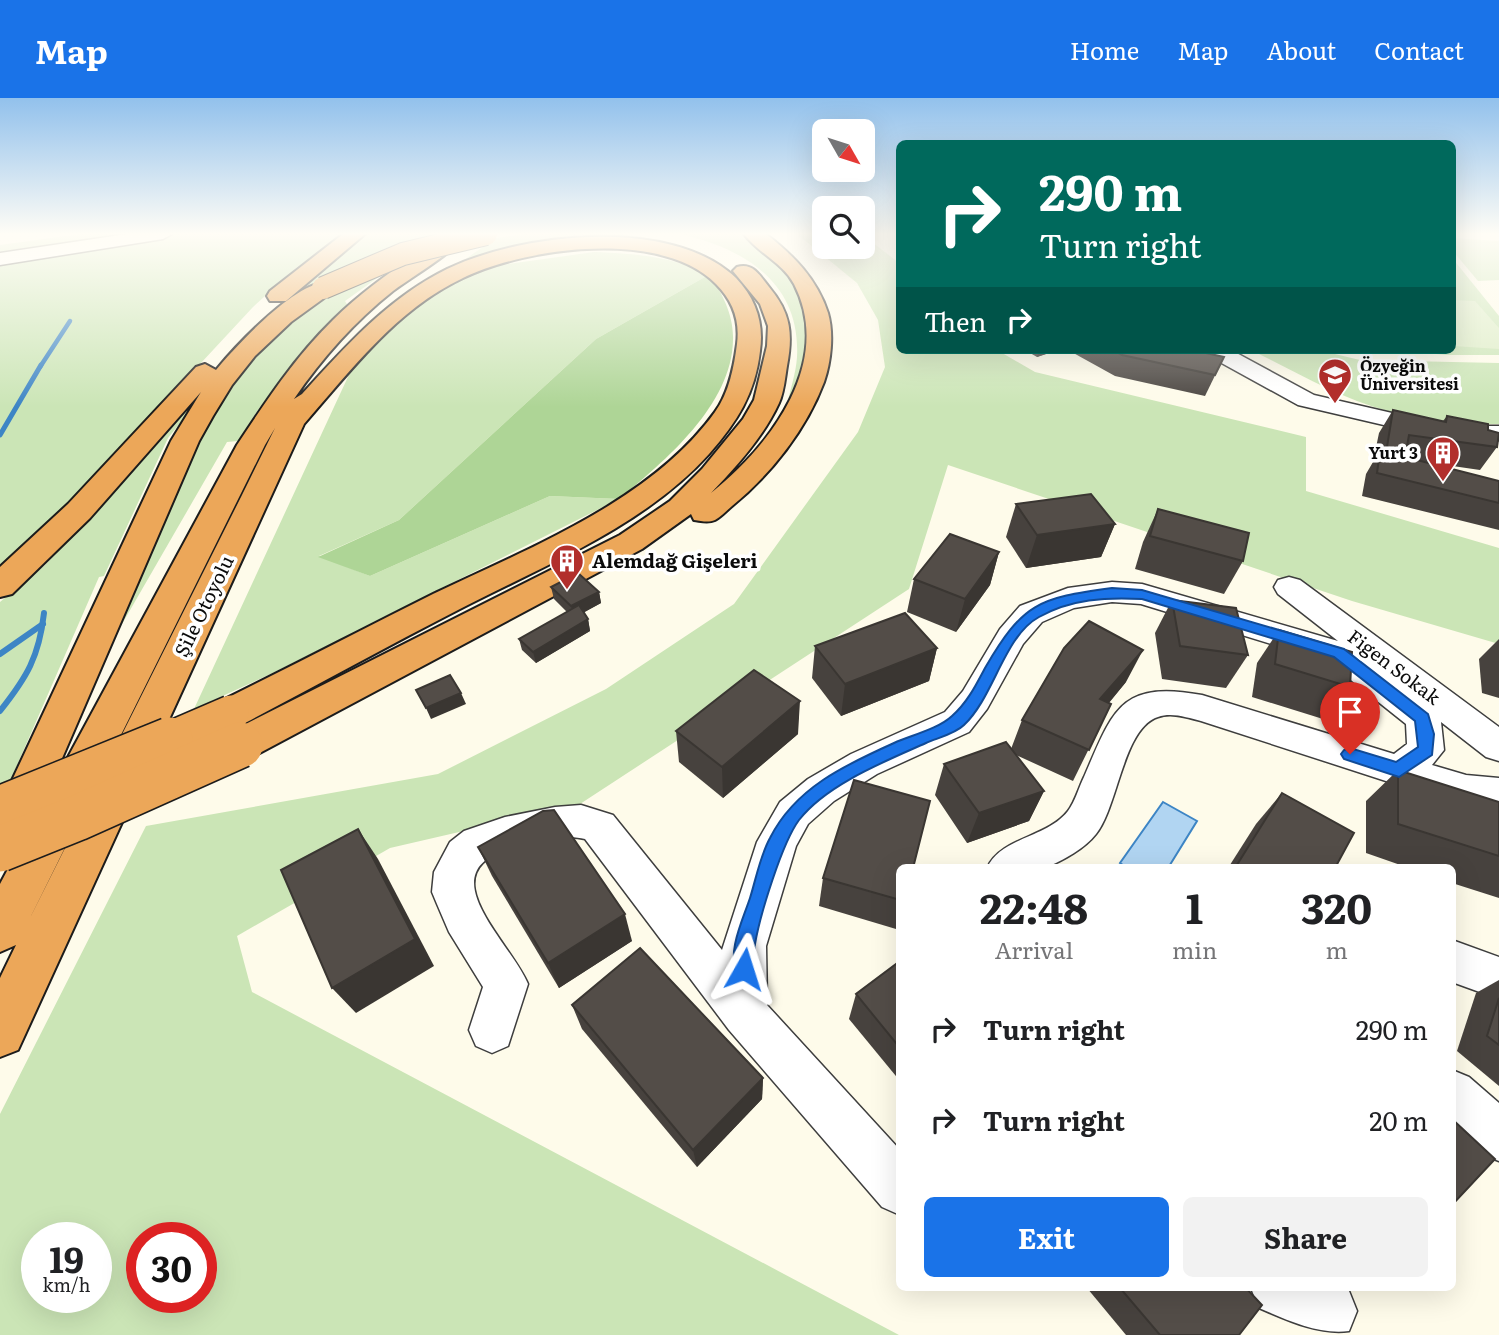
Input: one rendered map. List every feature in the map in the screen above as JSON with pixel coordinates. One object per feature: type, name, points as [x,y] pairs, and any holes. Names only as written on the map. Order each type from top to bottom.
[{"type":"highway","points":[[0,586],[41,550],[135,452],[247,326],[283,292]]},
{"type":"highway","points":[[0,850],[191,432],[225,376],[248,350],[272,327],[318,292]]},
{"type":"highway","name":"Şile Otoyolu","points":[[0,930],[251,445],[278,403],[326,342],[357,309],[380,292]]},
{"type":"highway","name":"Şile Otoyolu","points":[[0,1032],[292,422],[328,367],[370,320],[406,292]]},
{"type":"highway","points":[[292,422],[360,345],[399,309],[426,292]]},
{"type":"highway","points":[[235,729],[322,667],[639,500],[690,457],[726,417],[746,374],[751,331],[745,304],[737,292]]},
{"type":"highway","points":[[0,850],[77,818],[235,729],[631,542],[681,507],[739,443],[768,400],[779,346],[780,326],[771,303],[762,292]]},
{"type":"highway","points":[[0,809],[101,770],[434,663],[696,519],[733,492],[765,456],[803,402],[815,374],[820,353],[821,326],[807,292]]},
{"type":"street","points":[[1222,354],[1306,400],[1431,429],[1499,433]]},
{"type":"street","name":"Figen Sokak","points":[[1289,587],[1499,747]]},
{"type":"street","points":[[745,1014],[744,946],[777,842],[794,813],[821,790],[864,764],[957,722],[975,701],[1011,637],[1031,614],[1068,598],[1112,592],[1142,594],[1339,653],[1423,718],[1426,750],[1399,770]]},
{"type":"street","points":[[1014,864],[1065,837],[1083,822],[1119,737],[1132,716],[1149,705],[1170,702],[1202,708],[1466,791],[1499,794]]},
{"type":"street","points":[[492,1030],[506,984],[454,900],[452,881],[460,861],[470,848],[482,841],[555,822],[581,821],[599,827],[745,1014],[896,1184]]},
{"type":"street","points":[[1456,962],[1499,978]]},
{"type":"street","points":[[1456,1098],[1499,1136]]},
{"type":"street","points":[[1286,1291],[1329,1311]]},
{"type":"green space","points":[[0,292],[270,292],[70,504],[0,568]]},
{"type":"green space","points":[[295,292],[314,292],[289,303],[262,322]]},
{"type":"green space","points":[[334,292],[358,292],[345,301],[348,306],[288,370],[238,441],[227,442],[118,631],[183,473],[225,399],[250,365],[290,322]]},
{"type":"green space","points":[[440,292],[679,292],[596,339],[399,520],[319,556],[370,576],[550,496],[619,499],[275,672],[194,709],[353,366],[414,307]]},
{"type":"green space","points":[[679,292],[720,292],[732,322],[730,364],[709,409],[675,449],[619,499],[550,496],[370,576],[318,557],[399,520],[596,339]]},
{"type":"green space","points":[[780,292],[800,292],[805,314],[808,360],[787,405],[797,357],[796,331],[790,309]]},
{"type":"green space","points":[[862,292],[896,292],[896,354],[1004,354],[1035,372],[1306,437],[1306,491],[1499,548],[1499,644],[1352,601],[948,465],[909,589],[580,804],[390,848],[237,936],[252,992],[899,1335],[0,1335],[0,1114],[146,826],[438,774],[606,689],[734,604],[858,432],[885,367],[878,320]]},
{"type":"green space","points":[[1456,292],[1479,292],[1499,316],[1499,355],[1436,354],[1456,354]]},
{"type":"green space","points":[[1456,300],[1475,301],[1499,328],[1499,349],[1456,346]]},
{"type":"green space","points":[[262,322],[168,438],[104,576],[99,577],[8,786],[0,789],[0,602],[45,565],[107,499]]},
{"type":"green space","points":[[1259,354],[1335,354],[1360,360],[1499,363],[1499,424],[1427,419],[1391,412],[1330,390]]},
{"type":"water","points":[[1163,802],[1197,821],[1170,864],[1120,863]]},
{"type":"building","points":[[1210,354],[1224,357],[1215,375],[1122,355]]},
{"type":"building","points":[[1393,410],[1446,422],[1447,416],[1488,424],[1488,430],[1499,433],[1497,447],[1409,435],[1405,457],[1499,481],[1499,503],[1377,473],[1380,451],[1386,453]]},
{"type":"building","points":[[1091,494],[1115,524],[1037,535],[1016,504]]},
{"type":"building","points":[[1158,509],[1249,533],[1243,561],[1150,536]]},
{"type":"building","points":[[950,534],[999,552],[965,599],[914,579]]},
{"type":"building","points":[[578,573],[599,592],[571,606],[551,587]]},
{"type":"building","points":[[1172,600],[1236,608],[1248,655],[1180,646]]},
{"type":"building","points":[[579,605],[588,619],[533,652],[519,639]]},
{"type":"building","points":[[905,613],[937,648],[845,684],[815,646]]},
{"type":"building","points":[[1089,621],[1143,650],[1100,699],[1111,704],[1089,750],[1022,720],[1064,648]]},
{"type":"building","points":[[1279,630],[1352,652],[1350,687],[1275,664]]},
{"type":"building","points":[[754,670],[800,701],[722,767],[676,731]]},
{"type":"building","points":[[450,675],[461,693],[426,708],[416,690]]},
{"type":"building","points":[[1006,742],[1044,791],[979,813],[944,764]]},
{"type":"building","points":[[1398,770],[1499,802],[1499,856],[1398,824]]},
{"type":"building","points":[[854,780],[930,801],[914,864],[896,864],[896,899],[823,878]]},
{"type":"building","points":[[1282,793],[1354,833],[1337,864],[1238,864]]},
{"type":"building","points":[[554,810],[625,914],[548,963],[478,847],[543,811]]},
{"type":"building","points":[[358,829],[415,939],[332,988],[281,870]]},
{"type":"building","points":[[640,948],[763,1078],[693,1150],[572,1005]]},
{"type":"building","points":[[896,964],[896,1043],[856,994]]},
{"type":"building","points":[[1499,998],[1499,1045],[1487,1036]]},
{"type":"building","points":[[1456,1123],[1495,1159],[1456,1201]]},
{"type":"building","points":[[1123,1291],[1249,1291],[1262,1305],[1239,1335],[1160,1335]]},
{"type":"waterway","points":[[40,367],[70,321]]},
{"type":"waterway","points":[[0,435],[41,365]]},
{"type":"waterway","points":[[42,624],[44,613]]},
{"type":"waterway","points":[[0,654],[42,624]]},
{"type":"waterway","points":[[0,711],[18,688],[30,666],[42,624]]},
{"type":"place","name":"Özyeğin Üniversitesi","points":[[1335,405]]},
{"type":"place","name":"Yurt 3","points":[[1443,483]]},
{"type":"place","name":"Alemdağ Gişeleri","points":[[567,591]]},
{"type":"route","points":[[744,969],[744,946],[777,842],[794,813],[821,790],[864,764],[957,722],[975,701],[1011,637],[1031,614],[1068,598],[1112,592],[1142,594],[1339,653],[1423,718],[1426,734],[1426,750],[1399,770],[1350,754]]}]
